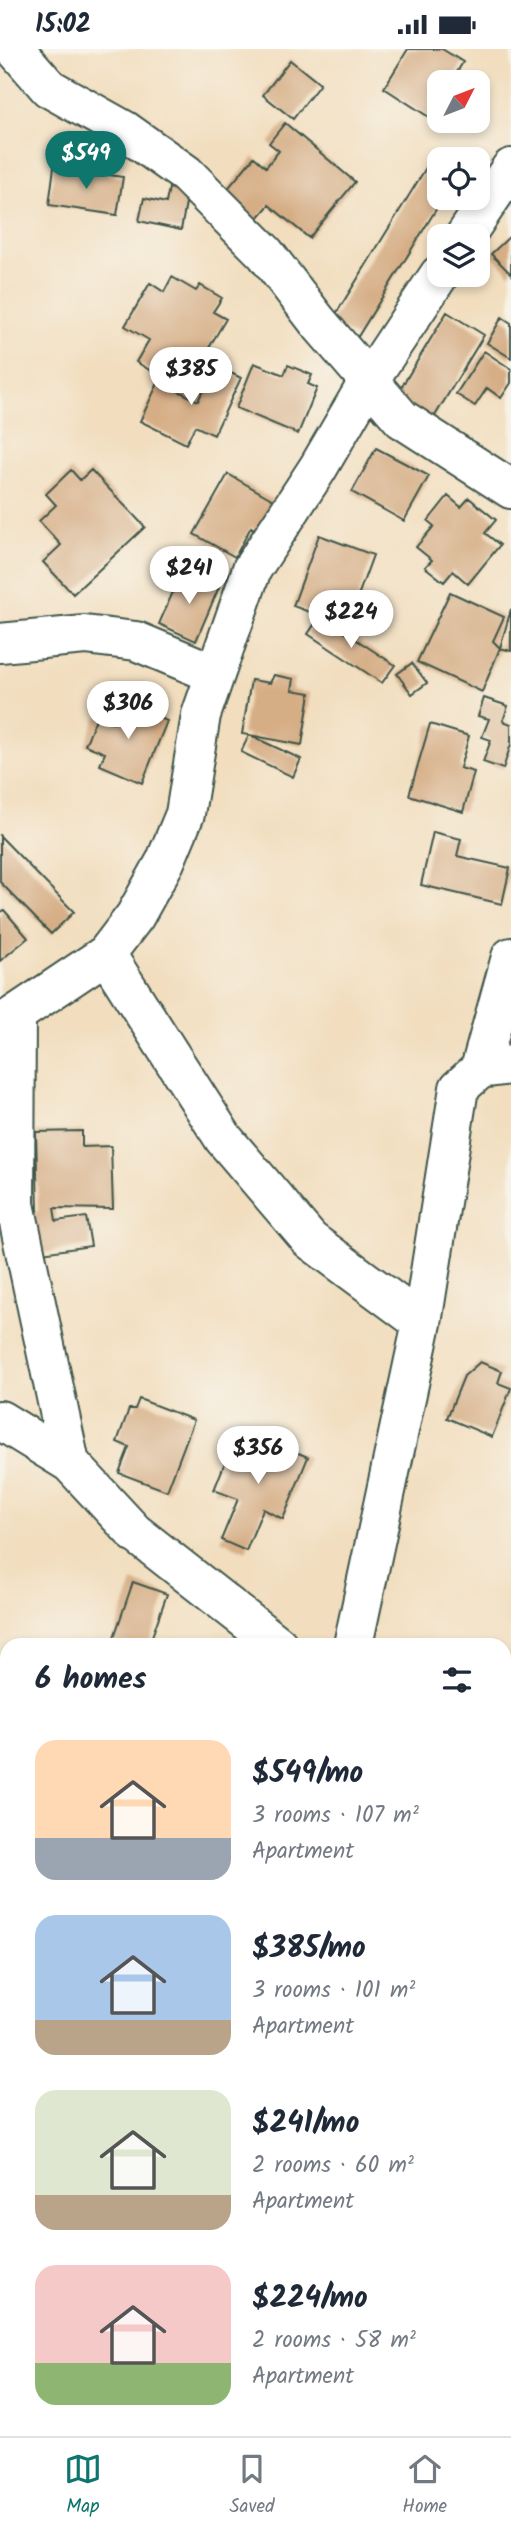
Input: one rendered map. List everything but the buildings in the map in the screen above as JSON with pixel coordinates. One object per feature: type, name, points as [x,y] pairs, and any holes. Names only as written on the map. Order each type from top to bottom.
[{"type":"street","points":[[15,49],[49,88],[124,130],[186,174],[265,253],[368,382],[402,419],[511,489]]},
{"type":"street","points":[[473,224],[511,168]]},
{"type":"street","points":[[70,1463],[15,1205],[8,1020],[106,954],[135,916],[165,862],[185,814],[201,715],[252,569],[318,468],[368,382],[431,287]]},
{"type":"street","points":[[0,643],[85,635],[136,641],[215,674]]},
{"type":"street","points":[[106,954],[224,1139],[310,1240],[422,1323]]},
{"type":"street","points":[[354,1638],[422,1323],[459,1088],[495,1067],[511,957]]},
{"type":"street","points":[[0,1420],[70,1463],[134,1532],[269,1638]]}]
